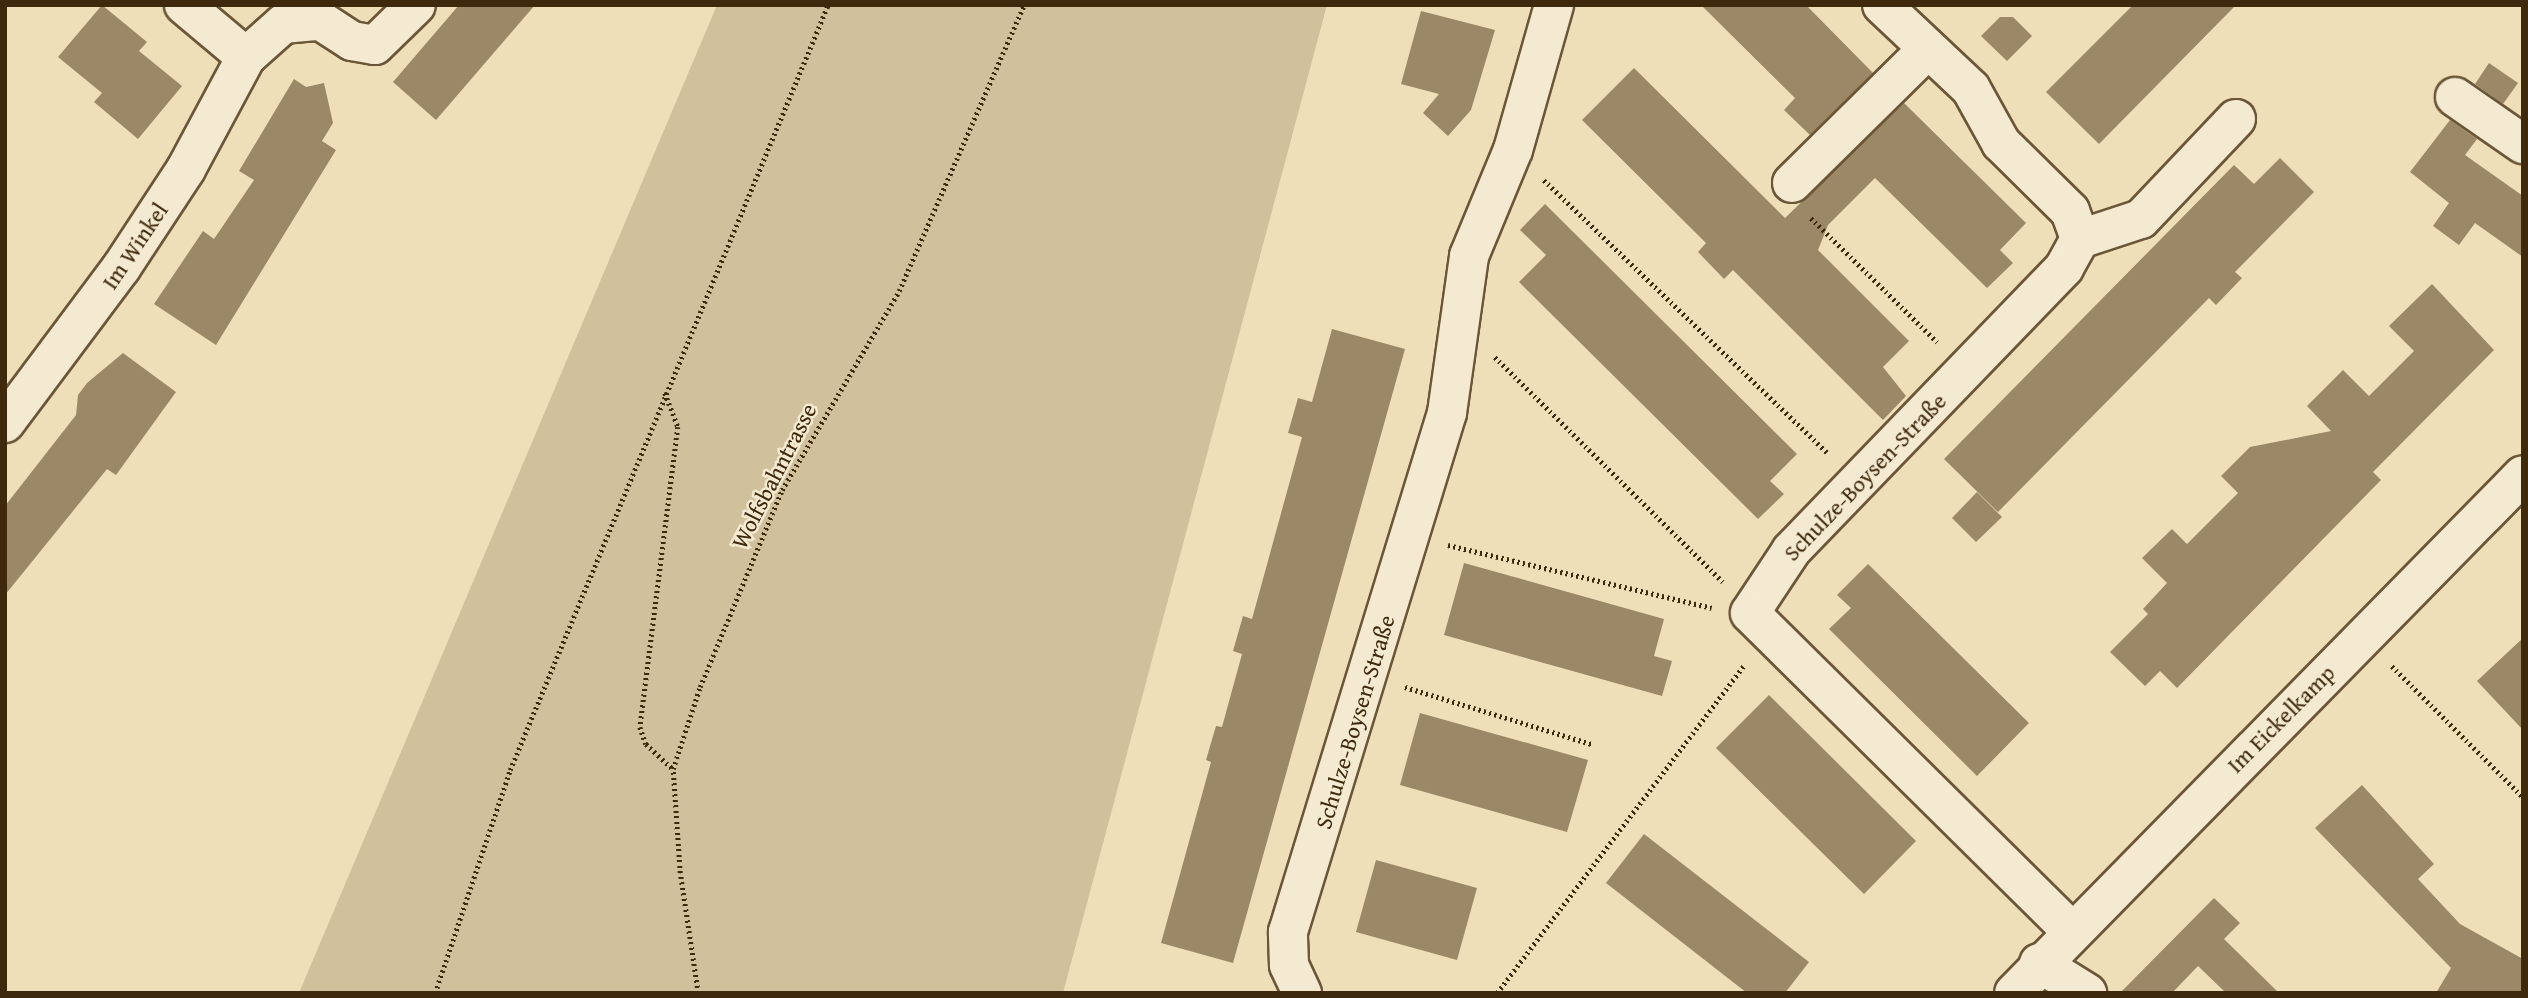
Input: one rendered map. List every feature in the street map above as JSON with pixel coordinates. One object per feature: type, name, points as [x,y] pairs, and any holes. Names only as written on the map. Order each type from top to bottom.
[{"type":"street","points":[[184,5],[246,57]]},
{"type":"street","name":"Im Winkel","points":[[5,424],[121,268],[186,169],[246,57],[283,24],[321,21],[352,41],[375,46],[416,5]]},
{"type":"street","name":"Schulze-Boysen-Straße","points":[[1302,993],[1289,965],[1288,932],[1371,676],[1447,414],[1462,324],[1469,256],[1513,150],[1554,5]]},
{"type":"street","points":[[1882,5],[1971,89],[2001,143],[2070,211],[2080,239],[2141,219],[2236,119]]},
{"type":"street","points":[[1792,183],[1928,49]]},
{"type":"street","points":[[2455,97],[2523,144]]},
{"type":"street","name":"Schulze-Boysen-Straße","points":[[1750,613],[1767,580],[1857,482],[1968,372],[2064,268],[2080,239]]},
{"type":"street","name":"Im Eickelkamp","points":[[2014,993],[2039,963],[2523,475]]},
{"type":"street","points":[[1750,613],[2071,932]]},
{"type":"street","points":[[2039,963],[2087,993]]},
{"type":"path","points":[[435,993],[510,770],[828,5]]},
{"type":"path","name":"Wolfsbahntrasse","points":[[698,993],[680,873],[673,769],[710,662],[782,490],[898,291],[1024,5]]},
{"type":"path","points":[[1513,150],[1857,482]]},
{"type":"path","points":[[1792,183],[1802,208],[1968,372]]},
{"type":"path","points":[[1462,324],[1750,613],[1747,662],[1497,993]]},
{"type":"path","points":[[665,393],[678,427],[640,727],[646,744],[673,769]]},
{"type":"path","points":[[1410,536],[1692,605],[1750,613]]},
{"type":"path","points":[[2362,635],[2523,797]]},
{"type":"path","points":[[1371,676],[1591,744]]},
{"type":"shaded area","points":[[717,5],[1327,5],[1063,993],[299,993]]},
{"type":"building","points":[[102,5],[147,42],[139,51],[182,86],[138,139],[94,102],[102,93],[58,57]]},
{"type":"building","points":[[459,5],[535,5],[436,120],[393,82]]},
{"type":"building","points":[[1701,5],[1806,5],[1873,73],[1810,135],[1784,110],[1795,98]]},
{"type":"building","points":[[2133,5],[2236,5],[2099,144],[2046,92]]},
{"type":"building","points":[[1421,11],[1495,30],[1471,110],[1448,136],[1423,113],[1439,94],[1401,84]]},
{"type":"building","points":[[2000,17],[2013,17],[2032,36],[2007,61],[1981,36]]},
{"type":"building","points":[[2489,63],[2518,83],[2503,104],[2475,84]]},
{"type":"building","points":[[1634,68],[1785,218],[1904,103],[2026,223],[2000,250],[2013,263],[1987,288],[1875,178],[1828,225],[1818,250],[1909,341],[1883,367],[1906,396],[1883,420],[1733,270],[1724,279],[1698,252],[1706,243],[1582,120]]},
{"type":"building","points":[[294,79],[306,87],[324,83],[333,123],[322,141],[336,150],[216,345],[154,304],[203,231],[214,239],[254,180],[239,171]]},
{"type":"building","points":[[2450,120],[2477,139],[2465,155],[2523,196],[2523,257],[2475,223],[2459,245],[2433,226],[2449,203],[2410,172]]},
{"type":"building","points":[[2280,158],[2314,192],[2235,272],[2242,278],[2216,305],[2209,298],[1998,512],[1944,459],[2234,165],[2254,184]]},
{"type":"building","points":[[1545,204],[1797,454],[1770,481],[1784,494],[1758,519],[1519,282],[1546,255],[1520,230]]},
{"type":"building","points":[[2432,284],[2494,350],[2373,472],[2381,480],[2177,688],[2160,671],[2145,686],[2110,652],[2148,614],[2143,609],[2167,583],[2142,558],[2172,529],[2187,544],[2238,493],[2221,476],[2250,447],[2331,431],[2307,406],[2343,370],[2369,396],[2414,351],[2389,326]]},
{"type":"building","points":[[1332,329],[1405,349],[1233,963],[1161,943],[1211,762],[1206,760],[1216,726],[1222,727],[1242,654],[1233,651],[1243,616],[1252,619],[1302,437],[1288,433],[1298,398],[1312,402]]},
{"type":"building","points":[[123,353],[176,392],[116,475],[107,469],[5,595],[5,506],[76,415],[78,395],[87,383]]},
{"type":"building","points":[[1977,492],[2002,517],[1976,542],[1952,518]]},
{"type":"building","points":[[1464,563],[1664,619],[1654,656],[1672,661],[1662,696],[1444,635]]},
{"type":"building","points":[[1868,564],[2029,723],[1977,776],[1829,629],[1851,608],[1837,595]]},
{"type":"building","points":[[2523,638],[2523,730],[2477,681]]},
{"type":"building","points":[[1769,695],[1916,841],[1864,894],[1716,748]]},
{"type":"building","points":[[1420,713],[1588,760],[1567,832],[1400,785]]},
{"type":"building","points":[[2362,785],[2434,864],[2418,879],[2460,924],[2523,959],[2523,993],[2436,993],[2451,968],[2315,828]]},
{"type":"building","points":[[1644,834],[1809,962],[1785,993],[1747,993],[1606,883]]},
{"type":"building","points":[[1376,860],[1477,888],[1457,960],[1356,932]]},
{"type":"building","points":[[2214,898],[2240,923],[2224,939],[2279,993],[2225,992],[2198,966],[2172,993],[2120,993]]}]
